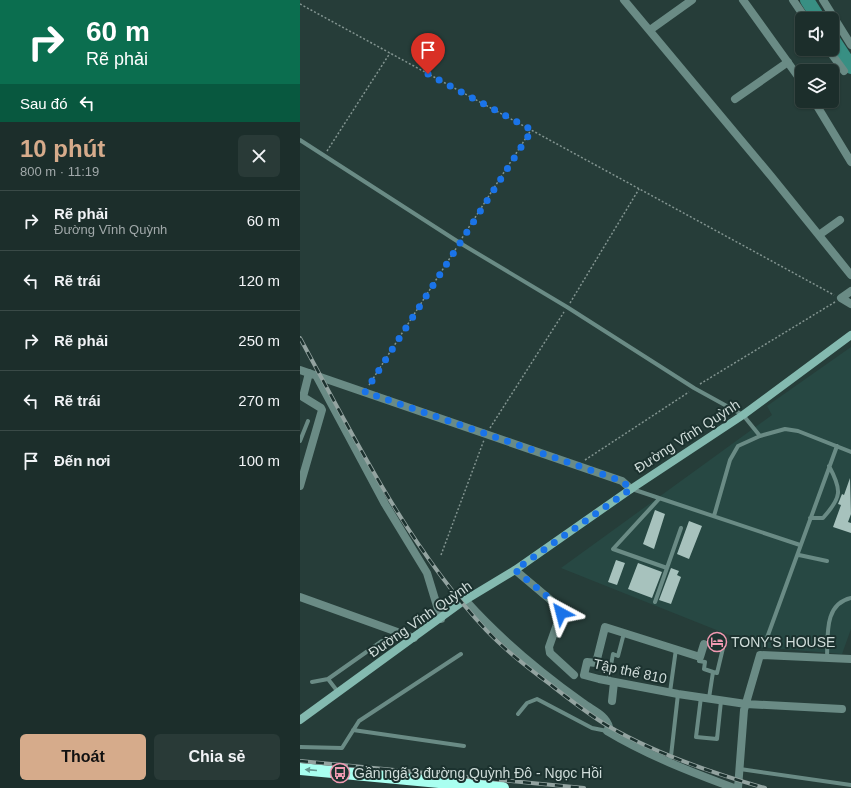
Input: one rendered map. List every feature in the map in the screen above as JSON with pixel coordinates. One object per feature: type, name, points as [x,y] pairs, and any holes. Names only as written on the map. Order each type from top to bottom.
[{"type":"highway","points":[[300,769],[503,788]]},
{"type":"street","points":[[624,0],[851,275]]},
{"type":"street","points":[[650,30],[691,0]]},
{"type":"street","points":[[743,0],[795,72]]},
{"type":"street","points":[[793,0],[801,12]]},
{"type":"street","points":[[823,0],[851,45]]},
{"type":"street","points":[[833,56],[844,71]]},
{"type":"street","points":[[735,99],[788,62]]},
{"type":"street","points":[[818,108],[851,162]]},
{"type":"street","points":[[819,235],[840,220]]},
{"type":"street","points":[[851,291],[841,298],[851,304]]},
{"type":"street","name":"Đường Vĩnh Quỳnh","points":[[300,720],[466,601],[515,570],[631,489],[743,415],[851,335]]},
{"type":"street","points":[[300,370],[622,481],[631,489]]},
{"type":"street","points":[[300,486],[302,471],[322,410],[303,397],[312,374]]},
{"type":"street","points":[[312,374],[427,573],[441,619]]},
{"type":"street","points":[[515,570],[560,607],[561,613],[549,647],[550,652],[574,675]]},
{"type":"street","points":[[300,597],[414,638]]},
{"type":"street","points":[[466,601],[518,652],[582,703],[607,720],[609,726],[607,731],[629,745],[734,788]]},
{"type":"street","name":"Tập thể 810","points":[[700,657],[677,648],[605,627],[596,663],[587,662],[584,675],[611,682],[678,694],[746,704],[842,709]]},
{"type":"street","points":[[700,657],[704,644]]},
{"type":"street","points":[[738,788],[746,704],[760,655],[851,659]]},
{"type":"street","points":[[611,682],[612,701]]},
{"type":"lane","points":[[300,140],[460,243],[567,307],[694,388],[743,415],[760,436]]},
{"type":"lane","points":[[300,441],[308,421]]},
{"type":"lane","points":[[714,516],[730,460],[738,446],[760,436],[785,429],[798,431],[851,452]]},
{"type":"lane","points":[[764,646],[799,554],[800,544],[837,446]]},
{"type":"lane","points":[[810,518],[823,518],[832,509],[837,497],[839,485],[829,466]]},
{"type":"lane","points":[[631,489],[800,544]]},
{"type":"lane","points":[[659,499],[613,550],[667,568]]},
{"type":"lane","points":[[655,602],[681,528]]},
{"type":"lane","points":[[799,554],[827,561]]},
{"type":"lane","points":[[826,657],[832,609],[839,602],[851,598]]},
{"type":"lane","points":[[611,682],[613,654],[618,656],[624,632]]},
{"type":"lane","points":[[312,682],[328,679],[382,641]]},
{"type":"lane","points":[[670,692],[677,648]]},
{"type":"lane","points":[[700,657],[699,661],[705,662],[704,669],[717,673],[723,648]]},
{"type":"lane","points":[[300,747],[342,748],[359,721],[461,654]]},
{"type":"lane","points":[[713,672],[696,737],[717,740],[721,700]]},
{"type":"lane","points":[[328,679],[338,692]]},
{"type":"lane","points":[[668,762],[671,756],[678,694]]},
{"type":"lane","points":[[518,714],[527,703],[537,698],[592,728],[607,731]]},
{"type":"lane","points":[[353,730],[464,746]]},
{"type":"lane","points":[[740,768],[851,785]]},
{"type":"path","points":[[300,4],[841,298],[694,388],[576,466]]},
{"type":"path","points":[[324,155],[390,53]]},
{"type":"path","points":[[365,392],[532,130]]},
{"type":"path","points":[[441,555],[486,434]]},
{"type":"shaded area","points":[[851,347],[851,629],[842,654],[759,647],[561,568],[772,415],[767,406]]},
{"type":"building","points":[[850,478],[851,514],[848,522],[851,523],[851,533],[833,527],[841,505],[838,504],[842,494],[844,495]]},
{"type":"building","points":[[655,510],[665,514],[654,549],[643,544]]},
{"type":"building","points":[[689,521],[702,526],[689,559],[677,554]]},
{"type":"building","points":[[616,560],[625,563],[617,585],[608,582]]},
{"type":"building","points":[[638,563],[662,572],[652,598],[628,589]]},
{"type":"building","points":[[671,568],[679,571],[677,575],[681,577],[671,604],[659,600]]},
{"type":"waterway","points":[[807,0],[815,12]]},
{"type":"waterway","points":[[839,49],[851,67]]},
{"type":"railway","points":[[300,338],[362,452],[407,527],[431,563],[494,638],[509,652],[579,706],[608,726],[626,736],[685,762],[765,788]]},
{"type":"railway","points":[[300,761],[584,788]]},
{"type":"place","name":"TONY'S HOUSE","points":[[717,642]]},
{"type":"place","name":"Gần ngã 3 đường Quỳnh Đô - Ngọc Hồi","points":[[340,773]]},
{"type":"route","points":[[428,74],[532,130],[365,392],[622,481],[631,489],[515,570],[560,607],[561,613]]}]
